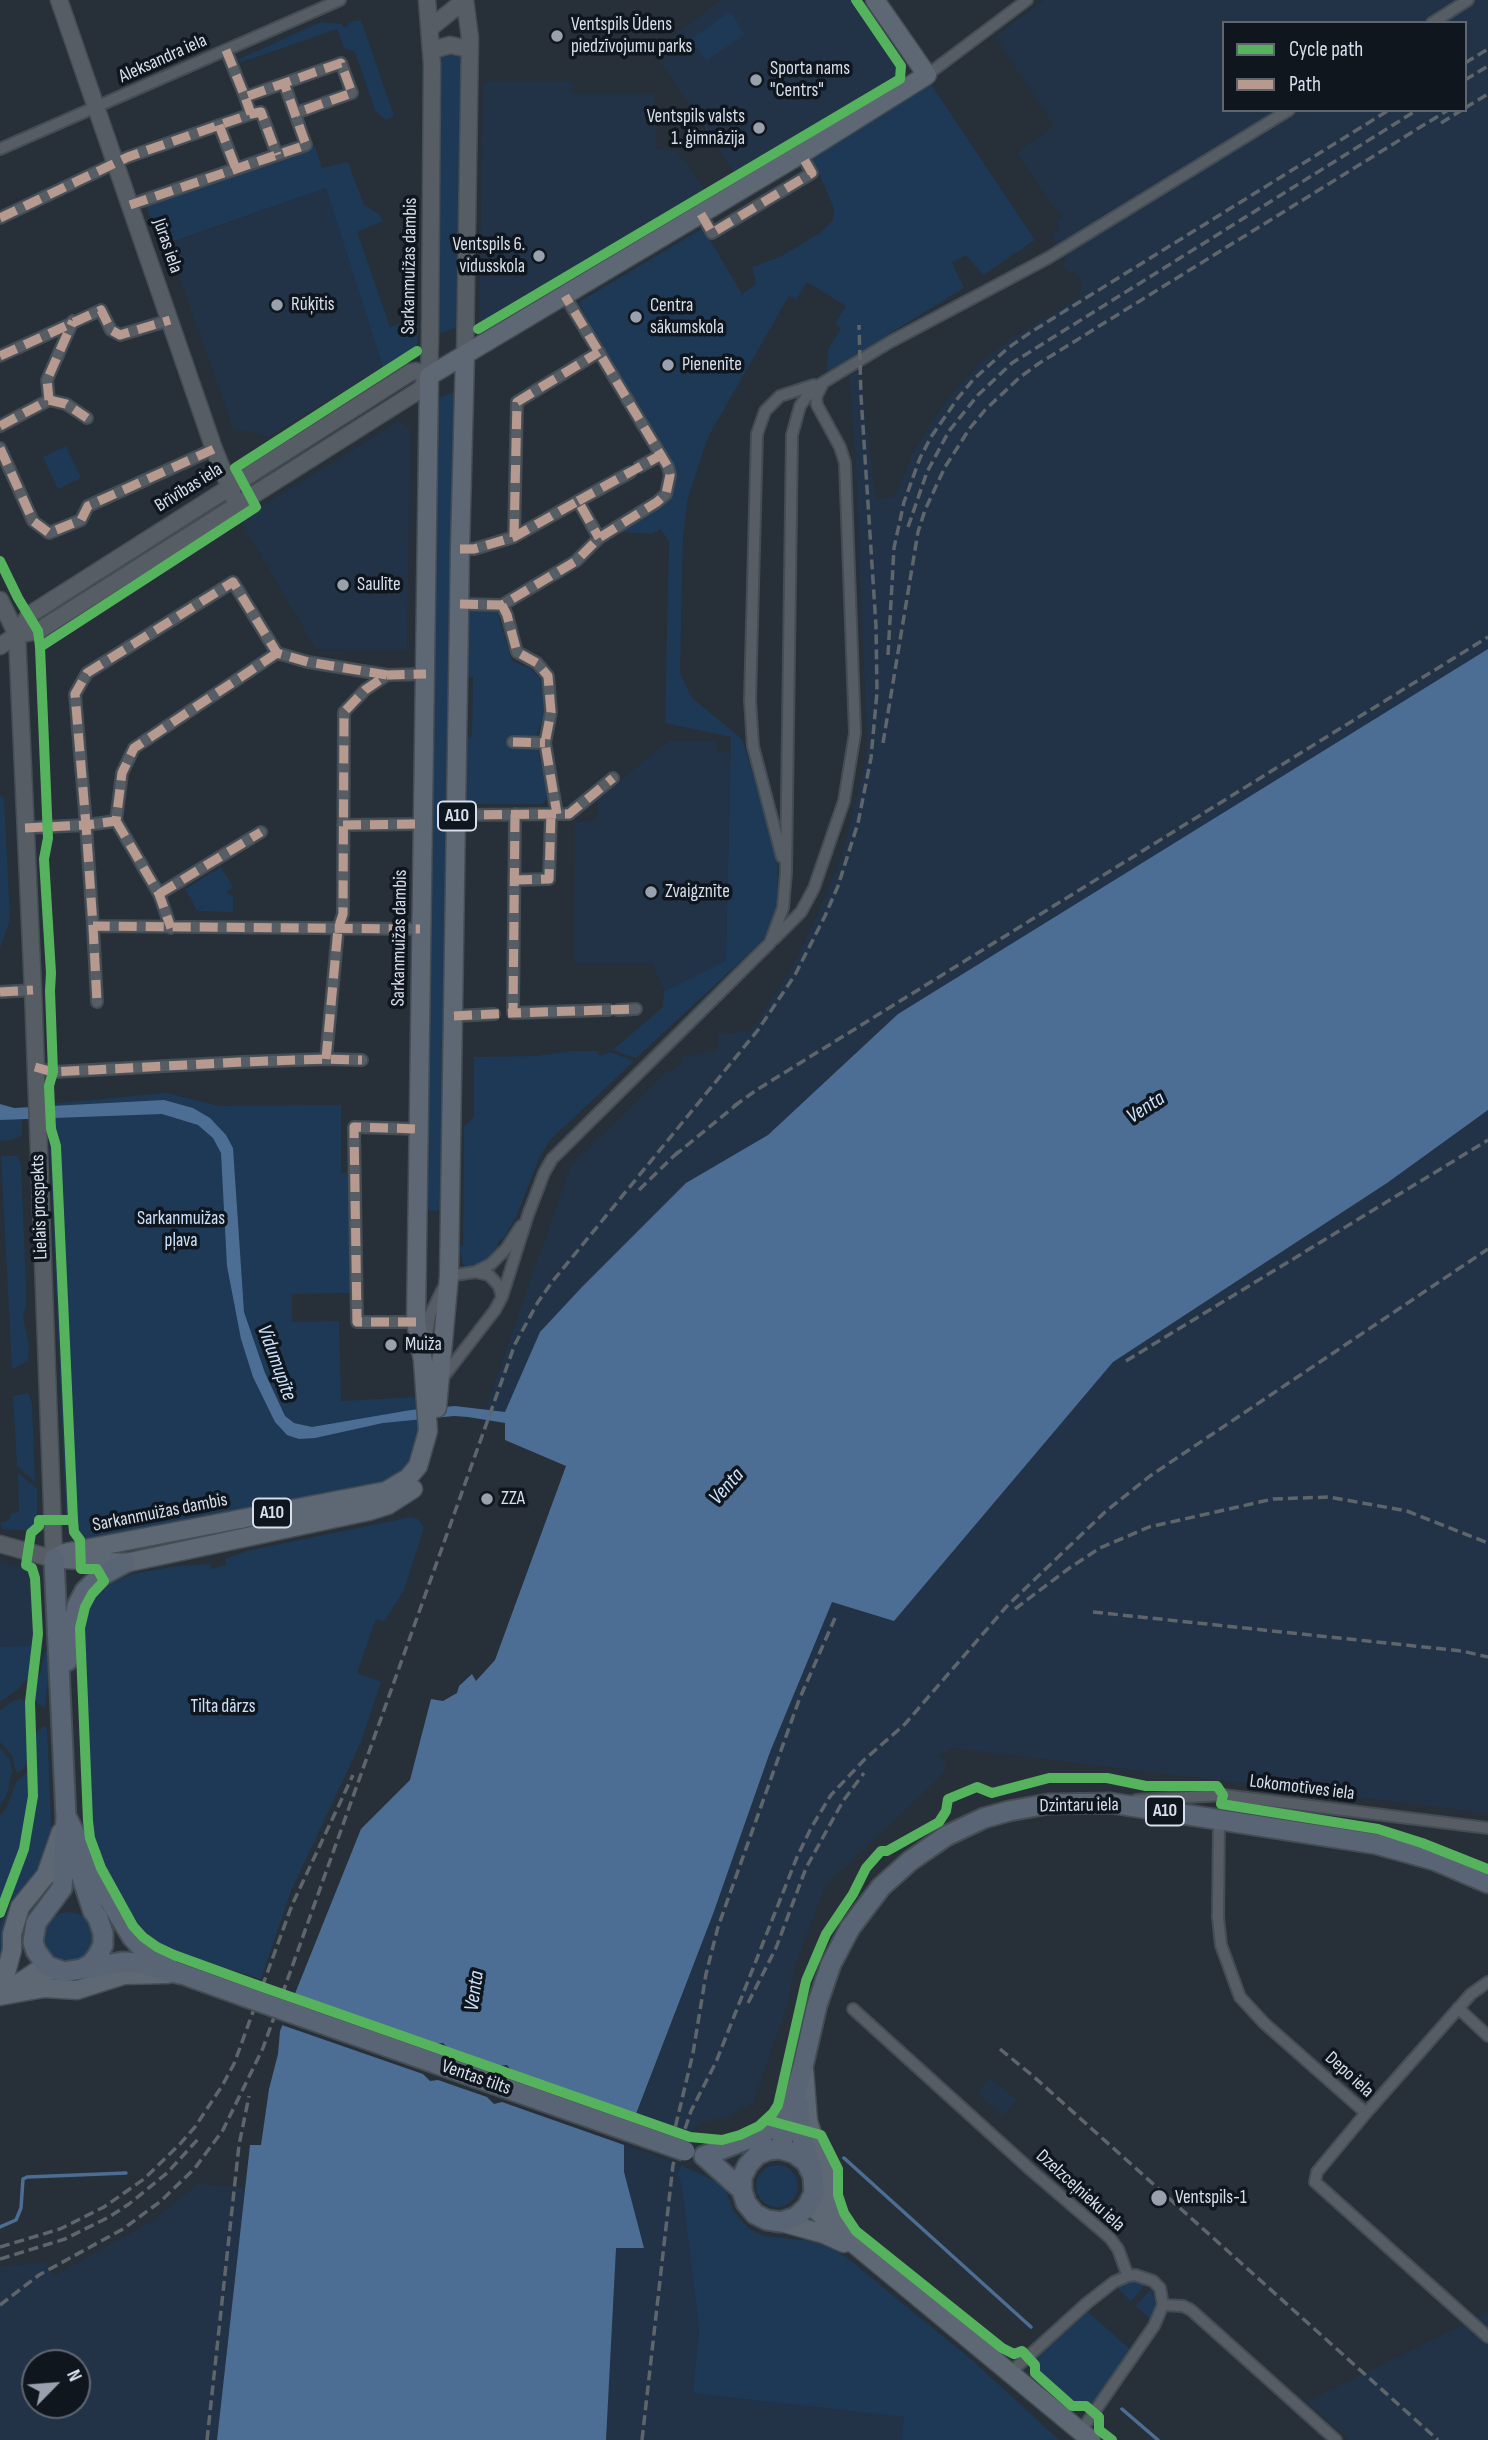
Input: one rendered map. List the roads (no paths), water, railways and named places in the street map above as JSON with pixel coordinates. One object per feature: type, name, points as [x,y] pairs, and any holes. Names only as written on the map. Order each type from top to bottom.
[{"type":"highway","name":"Lielais prospekts","points":[[54,1559],[66,1818]]},
{"type":"highway","name":"A10","points":[[61,1693],[77,1605],[95,1580],[125,1563]]},
{"type":"highway","name":"Dzintaru iela","points":[[803,2066],[817,2005],[837,1951],[865,1906],[900,1869],[946,1836],[996,1815],[1048,1804],[1111,1803],[1376,1844],[1434,1860],[1488,1883]]},
{"type":"highway","name":"A10","points":[[33,1932],[36,1923],[62,1888],[66,1818]]},
{"type":"highway","name":"A10","points":[[66,1818],[93,1911],[111,1944],[180,1974]]},
{"type":"highway","points":[[66,1818],[132,1937],[145,1951],[180,1974]]},
{"type":"highway","points":[[48,1908],[71,1902],[93,1911]]},
{"type":"highway","points":[[33,1932],[36,1951],[47,1966],[56,1970]]},
{"type":"highway","points":[[81,1970],[91,1964],[98,1955],[103,1945],[103,1933]]},
{"type":"highway","name":"A10","points":[[56,1970],[73,1972],[122,1962],[139,1963],[180,1974]]},
{"type":"highway","name":"Ventas tilts","points":[[180,1974],[695,2154]]},
{"type":"highway","name":"A10","points":[[695,2154],[757,2155],[780,2149],[803,2066]]},
{"type":"highway","name":"A10","points":[[803,2066],[798,2118],[813,2184]]},
{"type":"highway","points":[[695,2154],[738,2145],[764,2133],[776,2123],[784,2110],[803,2066]]},
{"type":"highway","points":[[780,2149],[794,2153],[806,2162],[813,2184],[807,2207],[796,2217],[781,2222]]},
{"type":"highway","name":"A10","points":[[695,2154],[742,2190],[746,2203],[755,2214],[767,2220],[781,2222]]},
{"type":"highway","points":[[742,2190],[748,2165],[757,2155]]},
{"type":"main road","name":"Jūras iela","points":[[59,0],[214,449],[237,505]]},
{"type":"main road","name":"Sarkanmuižas dambis","points":[[427,0],[432,50],[416,1322],[423,1362],[434,1393]]},
{"type":"main road","name":"Sarkanmuižas dambis","points":[[54,1559],[125,1563],[369,1511],[408,1494],[428,1470],[435,1453],[432,1432],[434,1393],[449,1276],[470,49],[465,0]]},
{"type":"main road","points":[[430,28],[465,0]]},
{"type":"main road","points":[[875,0],[927,75]]},
{"type":"main road","points":[[432,50],[450,45],[470,49]]},
{"type":"main road","name":"Brīvības iela","points":[[16,635],[38,631],[421,389],[429,376],[801,154],[927,75]]},
{"type":"main road","name":"Brīvības iela","points":[[0,646],[16,635],[29,615],[411,372],[429,376]]},
{"type":"main road","name":"Lielais prospekts","points":[[0,600],[16,635],[33,990],[54,1559]]},
{"type":"main road","name":"Sarkanmuižas dambis","points":[[54,1559],[64,1553],[386,1491],[408,1478],[418,1465],[432,1432]]},
{"type":"main road","points":[[0,1544],[54,1559]]},
{"type":"main road","points":[[0,1996],[20,1907],[46,1875],[66,1818]]},
{"type":"main road","points":[[0,1996],[17,1970],[33,1932]]},
{"type":"main road","points":[[0,1996],[37,1971],[56,1970]]},
{"type":"main road","points":[[0,1996],[44,1988],[77,1990],[124,1975],[180,1974]]},
{"type":"main road","points":[[803,2066],[808,2121],[826,2161],[832,2200],[839,2218],[860,2250]]},
{"type":"main road","points":[[813,2184],[817,2211],[860,2250],[1086,2435]]},
{"type":"main road","points":[[781,2222],[824,2234],[860,2250]]},
{"type":"street","name":"Aleksandra iela","points":[[0,149],[340,0]]},
{"type":"street","name":"Brīvības iela","points":[[927,75],[1027,0]]},
{"type":"street","points":[[1435,21],[1468,0]]},
{"type":"street","points":[[226,50],[251,114]]},
{"type":"street","points":[[245,97],[341,63],[352,93],[296,113]]},
{"type":"street","points":[[131,205],[306,145],[284,83]]},
{"type":"street","points":[[0,218],[116,163],[251,114],[261,112],[277,155]]},
{"type":"street","points":[[770,943],[783,908],[786,873],[792,435],[800,406],[811,390],[890,342],[1048,258],[1286,112]]},
{"type":"street","points":[[219,125],[236,169]]},
{"type":"street","points":[[460,604],[502,605],[576,561],[599,538],[666,494],[670,475],[661,455],[565,296]]},
{"type":"street","points":[[0,356],[101,310],[111,330],[120,335],[170,320]]},
{"type":"street","points":[[49,400],[47,380],[73,321]]},
{"type":"street","points":[[514,537],[517,402],[599,352]]},
{"type":"street","points":[[786,873],[753,746],[750,700],[757,434],[765,411],[780,396],[824,382]]},
{"type":"street","points":[[434,1393],[502,1297],[528,1215],[544,1172],[552,1159],[801,912],[814,888],[844,801],[855,733],[845,463],[840,447],[817,405],[816,397],[824,382]]},
{"type":"street","points":[[0,426],[49,400],[66,404],[87,418]]},
{"type":"street","points":[[0,448],[33,521],[49,533],[81,520],[88,506],[214,449]]},
{"type":"street","points":[[460,550],[474,549],[514,537],[661,455]]},
{"type":"street","points":[[578,501],[599,538]]},
{"type":"street","points":[[97,1002],[75,694],[87,673],[233,582],[276,653],[308,662],[387,675],[426,674]]},
{"type":"street","points":[[502,605],[517,652],[537,663],[548,676],[551,712],[545,743],[554,814],[549,879],[514,880]]},
{"type":"street","points":[[171,928],[159,894],[116,821],[122,773],[134,748],[276,653]]},
{"type":"street","points":[[326,1059],[338,929],[343,914],[344,712],[365,690],[387,675]]},
{"type":"street","points":[[513,742],[545,743]]},
{"type":"street","points":[[457,815],[569,814],[612,778]]},
{"type":"street","points":[[503,1014],[514,880],[515,814]]},
{"type":"street","points":[[25,828],[116,821]]},
{"type":"street","points":[[343,825],[423,824]]},
{"type":"street","points":[[159,894],[261,832]]},
{"type":"street","points":[[93,926],[420,929]]},
{"type":"street","points":[[0,992],[33,990]]},
{"type":"street","points":[[454,1016],[636,1009]]},
{"type":"street","points":[[35,1067],[53,1072],[326,1059],[362,1060]]},
{"type":"street","points":[[416,1322],[357,1322],[354,1127],[418,1129]]},
{"type":"street","points":[[423,1362],[430,1315],[449,1276],[475,1272],[491,1264],[506,1249],[528,1215]]},
{"type":"street","points":[[475,1272],[489,1275],[499,1286],[502,1297]]},
{"type":"street","name":"Lokomotīves iela","points":[[1111,1803],[1223,1795],[1488,1828]]},
{"type":"street","name":"Depo iela","points":[[1219,1819],[1218,1917],[1221,1945],[1240,1997],[1264,2023],[1366,2113],[1317,2172],[1315,2182],[1488,2337]]},
{"type":"street","points":[[1366,2113],[1471,1994],[1488,1982]]},
{"type":"street","points":[[1458,2008],[1488,2036]]},
{"type":"street","name":"Dzelzceļnieku iela","points":[[853,2009],[1110,2238],[1118,2249],[1128,2276]]},
{"type":"street","points":[[1012,2372],[1114,2282],[1135,2275],[1153,2280],[1160,2288],[1163,2305],[1154,2326],[1086,2435]]},
{"type":"street","points":[[1163,2305],[1183,2306],[1191,2310],[1336,2440]]},
{"type":"water","name":"Venta","points":[[1488,649],[1488,1110],[1387,1183],[1113,1362],[894,1621],[832,1602],[770,1752],[713,1914],[624,2145],[624,2172],[644,2248],[616,2248],[606,2440],[217,2440],[250,2145],[261,2145],[280,2031],[361,1829],[410,1780],[431,1699],[443,1701],[457,1693],[459,1686],[472,1674],[476,1681],[495,1660],[566,1466],[505,1440],[505,1423],[468,1417],[383,1423],[315,1438],[299,1439],[287,1435],[275,1422],[253,1377],[241,1339],[227,1266],[221,1153],[213,1138],[198,1125],[162,1114],[0,1120],[0,1104],[14,1108],[164,1100],[193,1108],[210,1118],[226,1135],[233,1148],[244,1312],[265,1373],[285,1416],[294,1423],[312,1427],[411,1410],[455,1406],[505,1412],[540,1332],[582,1287],[686,1183],[768,1135],[898,1014]]},
{"type":"waterway","points":[[844,2158],[1031,2327]]},
{"type":"waterway","points":[[0,2227],[16,2220],[21,2208],[23,2179],[27,2177],[126,2173]]},
{"type":"waterway","points":[[1122,2409],[1158,2440]]},
{"type":"railway","points":[[1467,62],[1488,49]]},
{"type":"railway","points":[[1467,79],[1488,66]]},
{"type":"railway","points":[[1467,107],[1488,94]]},
{"type":"railway","points":[[888,655],[894,548],[904,502],[920,458],[931,437],[973,380],[1008,348],[1031,332],[1386,112]]},
{"type":"railway","points":[[908,527],[927,472],[949,431],[978,395],[1012,363],[1414,112]]},
{"type":"railway","points":[[883,743],[918,532],[945,467],[985,410],[1038,364],[1445,112]]},
{"type":"railway","points":[[1441,123],[1459,112]]},
{"type":"railway","points":[[0,2305],[39,2275],[123,2229],[161,2201],[195,2168],[223,2130],[263,2048],[515,1344],[552,1282],[758,1030],[795,975],[825,916],[838,886],[858,823],[871,758],[877,692],[876,626],[859,325]]},
{"type":"railway","points":[[734,1106],[1488,637]]},
{"type":"railway","points":[[674,1156],[741,1101]]},
{"type":"railway","points":[[1126,1361],[1488,1140]]},
{"type":"railway","points":[[639,1190],[679,1151]]},
{"type":"railway","points":[[642,2440],[673,2165],[691,2111],[716,2062],[797,1857],[831,1795],[864,1760],[905,1724],[1007,1606],[1105,1512],[1150,1476],[1488,1249]]},
{"type":"railway","points":[[1015,1609],[1100,1548],[1149,1527],[1273,1499],[1329,1497],[1407,1511],[1488,1543]]},
{"type":"railway","points":[[1093,1612],[1462,1651],[1488,1657]]},
{"type":"railway","points":[[672,2141],[718,1927],[799,1700],[835,1618]]},
{"type":"railway","points":[[748,2003],[776,1948],[806,1868],[843,1801],[864,1773]]},
{"type":"railway","points":[[0,2247],[60,2229],[104,2207],[144,2179],[195,2127],[234,2064],[292,1905],[353,1775]]},
{"type":"railway","points":[[1000,2049],[1438,2440]]},
{"type":"railway","points":[[207,2440],[239,2145],[249,2096]]},
{"type":"railway","points":[[0,2259],[65,2239],[109,2217],[167,2173],[200,2137]]},
{"type":"place","name":"Ventspils Ūdens piedzīvojumu parks","points":[[557,36]]},
{"type":"place","name":"Sporta nams \"Centrs\"","points":[[756,80]]},
{"type":"place","name":"Ventspils valsts 1. ģimnāzija","points":[[759,128]]},
{"type":"place","name":"Ventspils 6. vidusskola","points":[[539,256]]},
{"type":"place","name":"Rūķītis","points":[[277,305]]},
{"type":"place","name":"Centra sākumskola","points":[[636,317]]},
{"type":"place","name":"Pienenīte","points":[[668,365]]},
{"type":"place","name":"Saulīte","points":[[343,585]]},
{"type":"place","name":"Zvaigznīte","points":[[651,892]]},
{"type":"place","name":"Muiža","points":[[391,1345]]},
{"type":"place","name":"ZZA","points":[[487,1499]]},
{"type":"place","name":"Ventspils-1","points":[[1159,2198]]},
{"type":"park label","name":"Sarkanmuižas pļava","points":[[181,1230]]},
{"type":"park label","name":"Tilta dārzs","points":[[223,1707]]},
{"type":"water label","name":"Vidumupīte","points":[[276,1363]]}]
